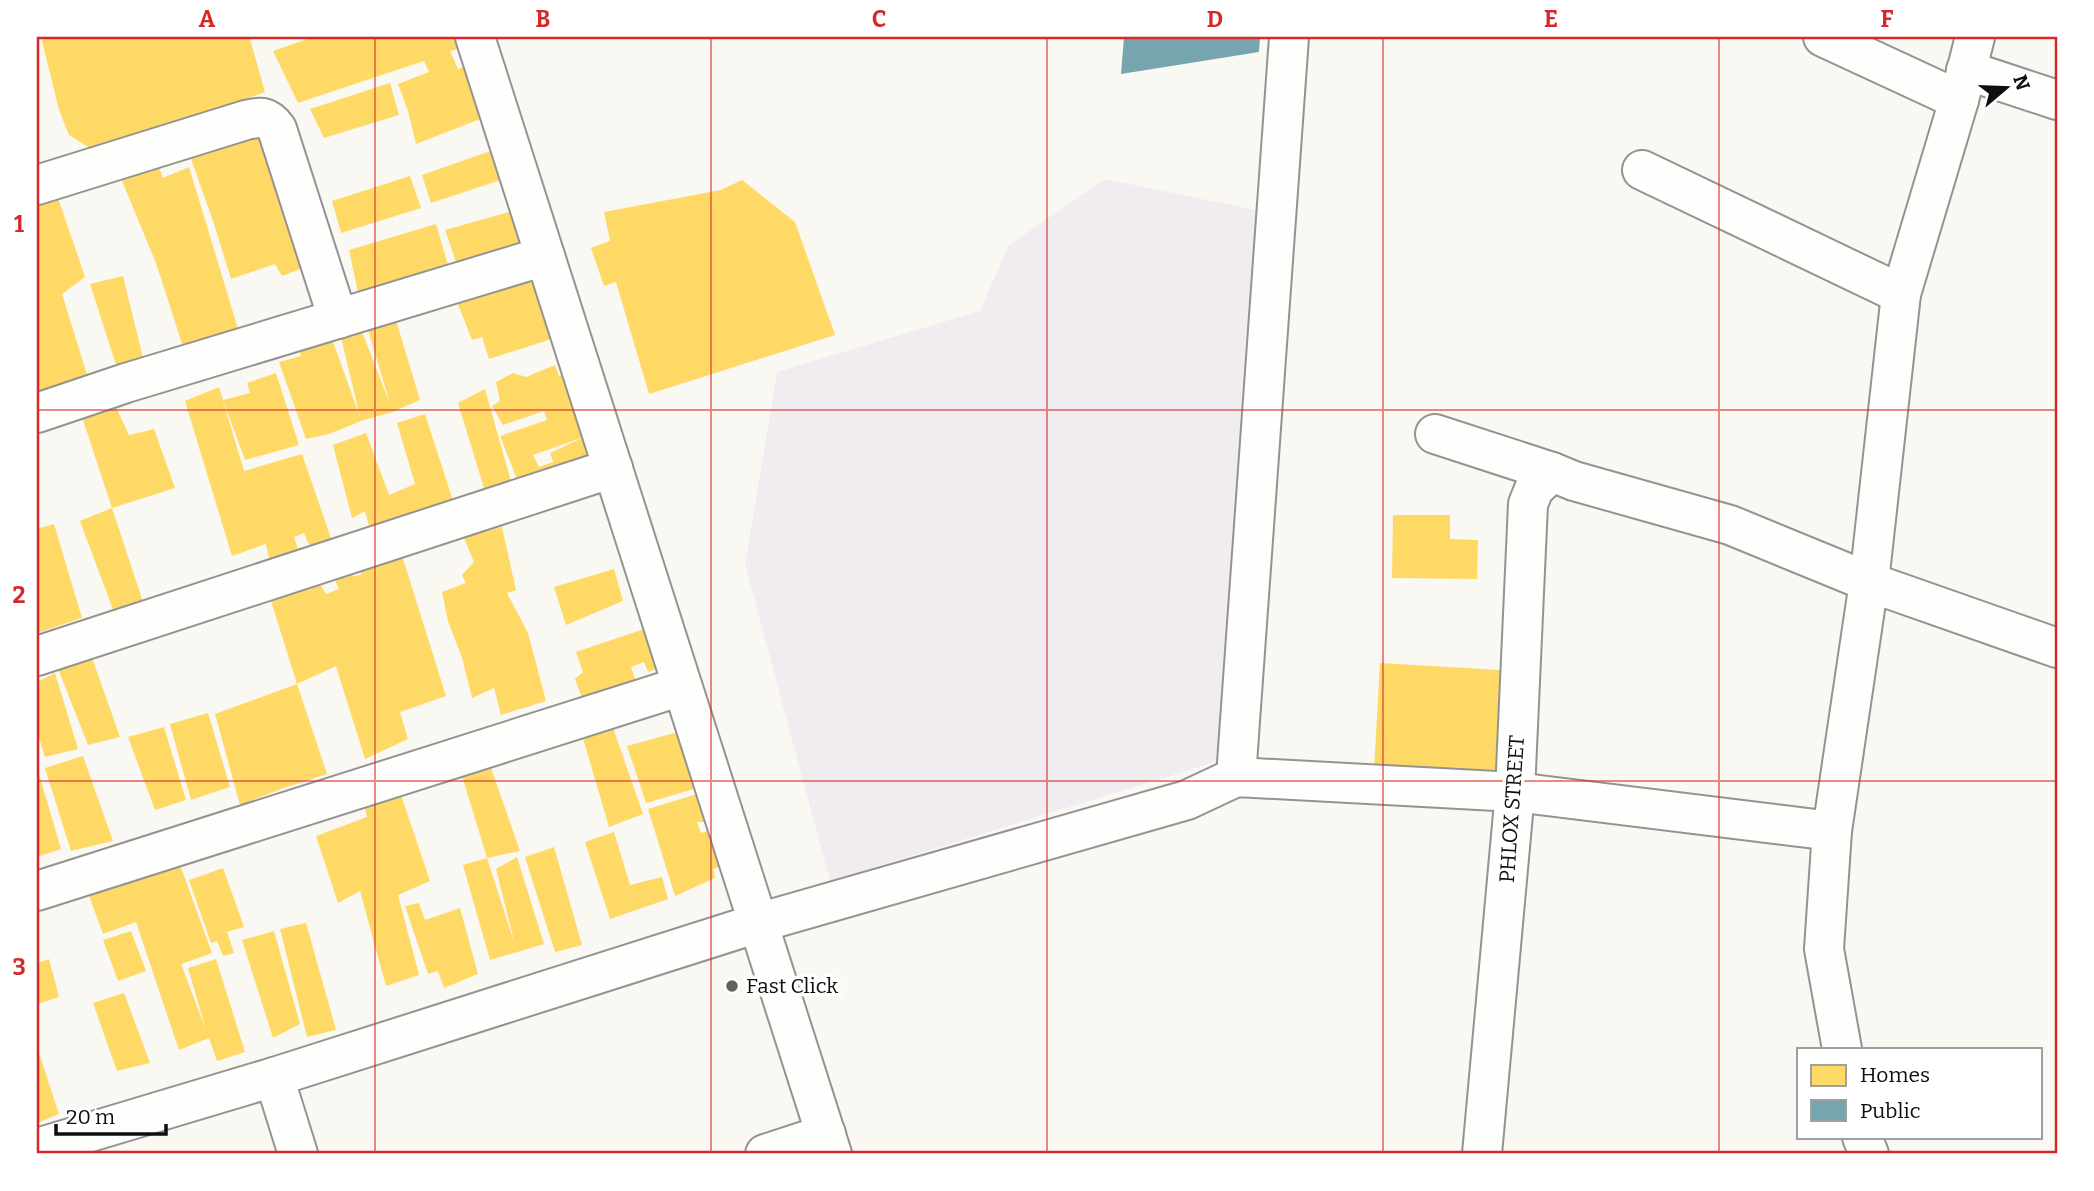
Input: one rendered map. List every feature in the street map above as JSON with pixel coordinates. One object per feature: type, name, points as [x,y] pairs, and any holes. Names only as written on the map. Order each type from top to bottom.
[{"type":"street","points":[[475,37],[829,1144],[765,1154]]},
{"type":"street","points":[[1236,777],[1289,37]]},
{"type":"street","points":[[1823,37],[1967,69],[2057,100]]},
{"type":"street","points":[[1842,1048],[1824,949],[1832,831],[1869,582],[1901,295],[1967,69]]},
{"type":"street","points":[[37,185],[246,120],[262,117],[271,120],[277,129],[338,319]]},
{"type":"street","points":[[1642,170],[1901,295]]},
{"type":"street","points":[[37,413],[126,383],[545,256]]},
{"type":"street","points":[[1435,434],[1574,481],[1730,525],[1869,582],[2057,648]]},
{"type":"street","points":[[37,656],[613,468]]},
{"type":"street","name":"PHLOX STREET","points":[[1482,1154],[1515,792],[1528,504],[1534,489],[1552,472]]},
{"type":"street","points":[[37,891],[682,686]]},
{"type":"street","points":[[37,1148],[274,1077],[758,923],[1187,800],[1236,777],[1515,792],[1832,831]]},
{"type":"street","points":[[274,1077],[298,1154]]},
{"type":"shaded area","points":[[1105,179],[1260,211],[1225,759],[830,881],[745,564],[777,372],[980,311],[1009,245]]},
{"type":"building: Homes","points":[[41,37],[255,37],[250,39],[265,92],[107,149],[93,150],[69,135],[59,110]]},
{"type":"building: Homes","points":[[310,37],[470,37],[473,46],[450,51],[458,69],[474,64],[493,114],[416,144],[398,84],[429,72],[424,61],[298,103],[273,51]]},
{"type":"building: Homes","points":[[390,83],[399,115],[324,138],[310,109]]},
{"type":"building: Homes","points":[[270,133],[313,264],[282,276],[275,264],[231,279],[189,153]]},
{"type":"building: Homes","points":[[502,147],[507,178],[431,203],[422,175]]},
{"type":"building: Homes","points":[[158,165],[163,178],[189,167],[239,332],[185,353],[156,263],[120,176]]},
{"type":"building: Homes","points":[[410,176],[421,208],[341,233],[332,201]]},
{"type":"building: Homes","points":[[742,180],[795,222],[835,335],[649,394],[616,282],[604,286],[591,248],[610,241],[604,212],[721,190]]},
{"type":"building: Homes","points":[[58,198],[85,277],[62,294],[89,381],[37,395],[37,206]]},
{"type":"building: Homes","points":[[523,208],[539,247],[460,274],[445,230]]},
{"type":"building: Homes","points":[[436,224],[450,272],[359,297],[349,250]]},
{"type":"building: Homes","points":[[529,274],[531,283],[548,277],[552,296],[540,308],[553,306],[564,335],[489,359],[482,337],[472,340],[457,302]]},
{"type":"building: Homes","points":[[123,276],[144,362],[118,371],[90,284]]},
{"type":"building: Homes","points":[[395,317],[420,400],[329,434],[306,439],[279,362],[301,356],[298,347],[331,336],[360,417],[341,337],[361,329],[390,404],[367,326]]},
{"type":"building: Homes","points":[[555,365],[559,376],[578,369],[590,471],[522,492],[500,436],[547,420],[544,411],[503,425],[492,406],[500,401],[496,382],[513,373],[526,377]],"holes":[[[584,437],[550,453],[553,462],[539,467],[533,455]]]},
{"type":"building: Homes","points":[[276,373],[299,445],[245,460],[223,400],[250,393],[247,383]]},
{"type":"building: Homes","points":[[219,387],[244,471],[302,454],[333,544],[312,552],[304,533],[294,537],[302,562],[271,568],[266,544],[232,556],[185,401]]},
{"type":"building: Homes","points":[[485,389],[512,485],[487,498],[458,403]]},
{"type":"building: Homes","points":[[115,405],[129,435],[154,429],[175,488],[112,508],[81,414]]},
{"type":"building: Homes","points":[[425,414],[454,504],[370,530],[365,511],[352,518],[333,445],[366,433],[389,495],[415,484],[397,423]]},
{"type":"building: Homes","points":[[112,508],[144,605],[115,615],[80,521]]},
{"type":"building: Homes","points":[[1393,515],[1450,515],[1450,539],[1478,540],[1477,579],[1392,578]]},
{"type":"building: Homes","points":[[54,524],[82,618],[37,633],[37,529]]},
{"type":"building: Homes","points":[[502,527],[516,590],[507,593],[528,633],[546,701],[501,715],[494,688],[472,698],[462,658],[448,621],[442,592],[466,583],[462,575],[474,562],[464,538]]},
{"type":"building: Homes","points":[[399,546],[446,696],[400,712],[408,739],[365,759],[336,666],[297,684],[266,585],[316,578],[326,594],[339,589],[332,574],[349,568],[353,576],[361,575],[358,561]]},
{"type":"building: Homes","points":[[614,569],[623,601],[566,625],[554,587]]},
{"type":"building: Homes","points":[[659,624],[671,663],[648,672],[644,662],[631,667],[636,682],[582,698],[575,679],[583,672],[576,652]]},
{"type":"building: Homes","points":[[91,655],[120,737],[88,745],[57,666]]},
{"type":"building: Homes","points":[[1380,663],[1517,671],[1512,776],[1374,769]]},
{"type":"building: Homes","points":[[55,673],[78,749],[45,757],[37,731],[37,682]]},
{"type":"building: Homes","points":[[297,684],[327,774],[240,805],[215,714]]},
{"type":"building: Homes","points":[[208,713],[230,787],[191,800],[170,724]]},
{"type":"building: Homes","points":[[611,722],[643,814],[609,827],[580,728]]},
{"type":"building: Homes","points":[[164,727],[186,800],[155,810],[128,737]]},
{"type":"building: Homes","points":[[678,732],[694,789],[646,803],[627,746]]},
{"type":"building: Homes","points":[[83,756],[113,841],[71,851],[45,768]]},
{"type":"building: Homes","points":[[490,765],[520,851],[487,858],[462,776]]},
{"type":"building: Homes","points":[[37,767],[61,849],[37,857]]},
{"type":"building: Homes","points":[[398,786],[430,881],[398,895],[419,975],[386,986],[360,891],[338,903],[316,836],[367,817],[362,797]]},
{"type":"building: Homes","points":[[697,794],[712,822],[697,822],[701,833],[716,829],[732,864],[713,869],[715,878],[675,896],[648,809]]},
{"type":"building: Homes","points":[[614,832],[630,885],[662,877],[668,899],[610,919],[585,842]]},
{"type":"building: Homes","points":[[554,847],[582,945],[555,952],[525,857]]},
{"type":"building: Homes","points":[[517,857],[544,944],[490,960],[463,865],[487,858],[515,945],[496,869]]},
{"type":"building: Homes","points":[[180,865],[212,953],[181,964],[206,1030],[188,968],[216,959],[245,1052],[217,1061],[209,1038],[179,1050],[136,922],[103,934],[87,890],[151,867],[154,875]]},
{"type":"building: Homes","points":[[223,868],[244,927],[227,932],[234,953],[223,956],[217,941],[211,943],[189,880]]},
{"type":"building: Homes","points":[[419,903],[425,920],[460,908],[478,974],[444,988],[438,971],[428,974],[405,906]]},
{"type":"building: Homes","points":[[306,923],[336,1030],[307,1037],[280,929]]},
{"type":"building: Homes","points":[[131,931],[146,971],[118,981],[103,940]]},
{"type":"building: Homes","points":[[274,931],[300,1024],[273,1038],[242,940]]},
{"type":"building: Homes","points":[[49,959],[59,997],[37,1004],[37,963]]},
{"type":"building: Homes","points":[[124,993],[150,1063],[117,1071],[93,1003]]},
{"type":"building: Homes","points":[[37,1047],[59,1114],[37,1123]]},
{"type":"building: Public","points":[[1124,37],[1260,37],[1259,52],[1121,74]]},
{"type":"place","name":"Fast Click","points":[[732,986]]}]
